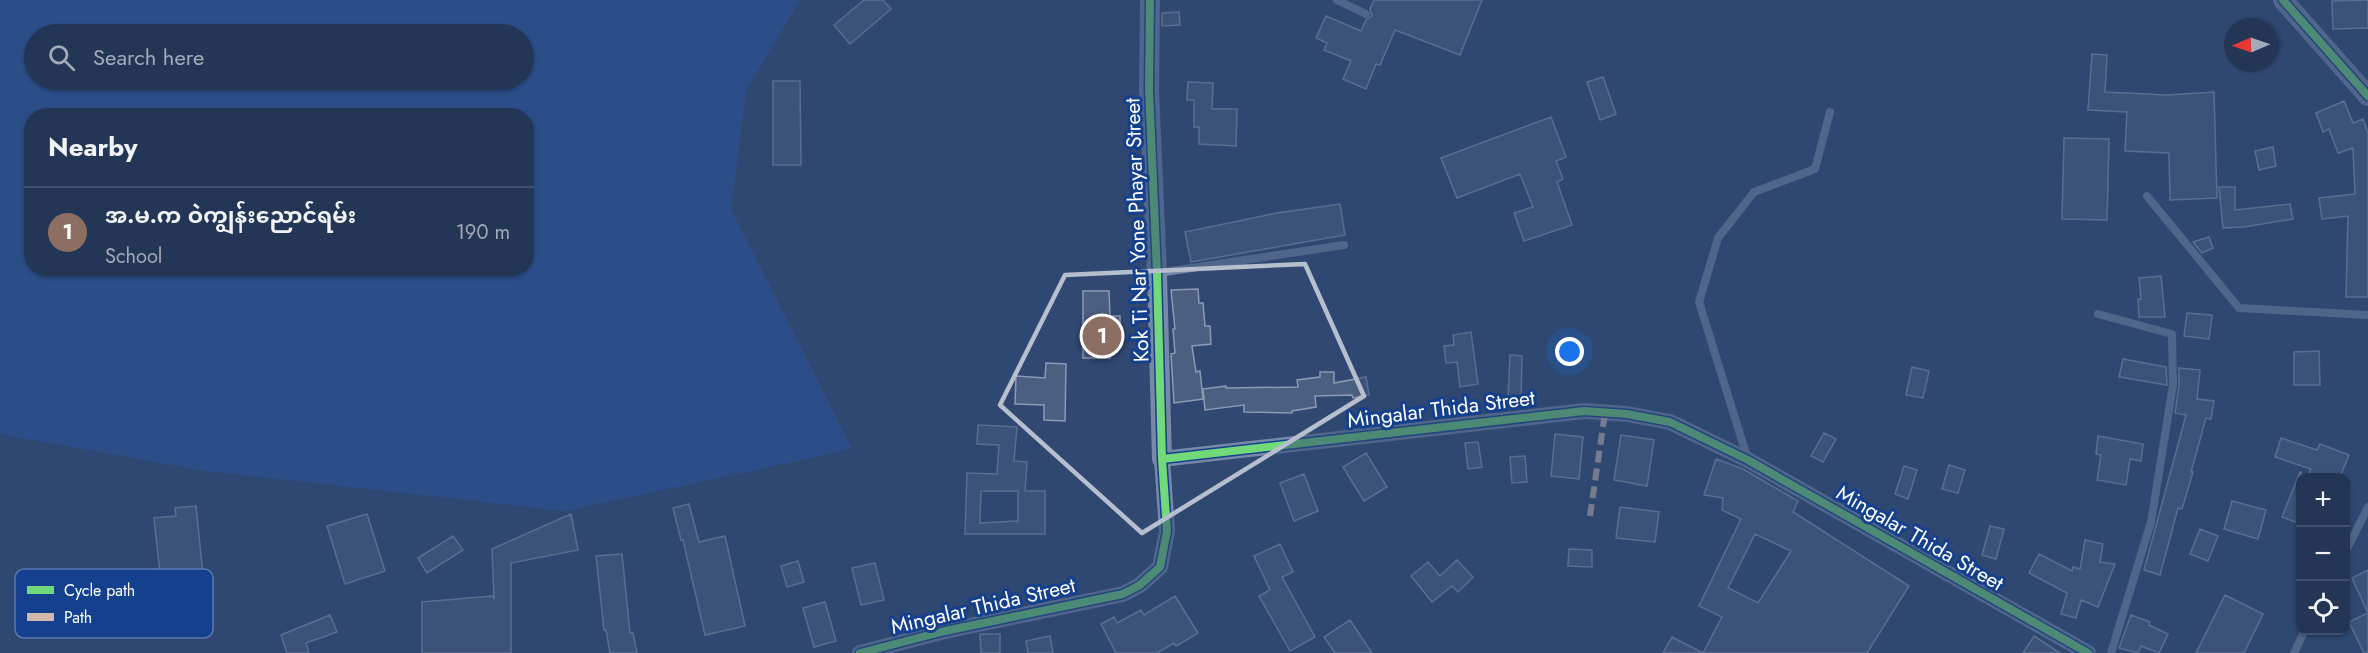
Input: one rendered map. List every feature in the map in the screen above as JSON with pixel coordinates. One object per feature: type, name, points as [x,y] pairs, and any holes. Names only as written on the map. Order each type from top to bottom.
[{"type":"street","name":"Kok Ti Nar Yone Phayar Street","points":[[1150,0],[1149,90],[1162,459]]},
{"type":"street","points":[[2283,0],[2368,96]]},
{"type":"street","name":"Mingalar Thida Street","points":[[860,653],[945,631],[1122,594],[1140,585],[1160,567],[1167,531],[1162,459],[1584,411],[1627,414],[1670,422],[1748,460],[2088,653]]},
{"type":"lane","points":[[1337,0],[1366,14]]},
{"type":"lane","points":[[1748,460],[1700,302],[1718,238],[1754,192],[1815,169],[1830,112]]},
{"type":"lane","points":[[2147,196],[2239,308],[2368,315]]},
{"type":"lane","points":[[1157,273],[1344,245]]},
{"type":"lane","points":[[2098,314],[2172,334],[2173,385],[2151,522],[2111,653]]},
{"type":"lane","points":[[2350,543],[2368,507]]},
{"type":"lane","points":[[2294,653],[2303,635]]},
{"type":"highlighted area","points":[[1305,264],[1364,396],[1142,533],[1000,405],[1065,275]]},
{"type":"shaded area","points":[[0,0],[800,0],[746,90],[731,209],[852,449],[565,511],[206,471],[0,434]]},
{"type":"building","points":[[864,0],[883,0],[891,9],[850,44],[834,25]]},
{"type":"building","points":[[1374,0],[1482,0],[1460,55],[1395,30],[1380,65],[1376,64],[1366,89],[1343,79],[1351,61],[1324,50],[1327,43],[1316,38],[1326,16],[1361,31],[1366,20],[1372,16],[1370,9]]},
{"type":"building","points":[[2368,0],[2368,28],[2333,29],[2332,1]]},
{"type":"building","points":[[1179,12],[1180,25],[1162,26],[1162,13]]},
{"type":"building","points":[[2092,54],[2107,55],[2105,92],[2167,95],[2214,92],[2217,198],[2170,200],[2169,153],[2125,151],[2127,112],[2088,110]]},
{"type":"building","points":[[1603,77],[1616,114],[1600,120],[1587,82]]},
{"type":"building","points":[[773,81],[800,81],[801,165],[773,165]]},
{"type":"building","points":[[1188,82],[1213,83],[1212,109],[1237,109],[1236,146],[1199,144],[1199,127],[1194,127],[1194,100],[1187,100]]},
{"type":"building","points":[[2344,101],[2353,123],[2363,119],[2368,133],[2368,297],[2346,297],[2348,216],[2322,219],[2319,198],[2355,194],[2353,148],[2338,153],[2329,129],[2323,132],[2316,113]]},
{"type":"building","points":[[1551,117],[1566,157],[1556,161],[1563,179],[1557,182],[1572,225],[1524,241],[1514,213],[1533,207],[1520,174],[1457,198],[1441,158]]},
{"type":"building","points":[[2064,138],[2109,139],[2107,220],[2062,219]]},
{"type":"building","points":[[2273,147],[2276,166],[2259,170],[2255,151]]},
{"type":"building","points":[[2219,187],[2235,187],[2235,210],[2290,204],[2293,219],[2223,228]]},
{"type":"building","points":[[1340,204],[1345,235],[1191,262],[1185,232],[1277,213]]},
{"type":"building","points":[[2209,237],[2213,248],[2202,253],[2193,242]]},
{"type":"building","points":[[2161,276],[2165,317],[2139,317],[2138,299],[2141,299],[2139,278]]},
{"type":"building","points":[[1198,289],[1199,303],[1203,303],[1205,326],[1210,326],[1211,344],[1192,346],[1196,372],[1200,371],[1203,399],[1174,403],[1171,354],[1175,353],[1173,329],[1175,329],[1171,290]]},
{"type":"building","points":[[1083,291],[1109,291],[1110,316],[1120,316],[1120,330],[1110,330],[1110,358],[1083,358]]},
{"type":"building","points":[[2187,313],[2212,315],[2209,339],[2184,336]]},
{"type":"building","points":[[1471,332],[1478,384],[1460,387],[1457,362],[1446,363],[1444,346],[1454,345],[1453,335]]},
{"type":"building","points":[[2319,351],[2320,385],[2294,385],[2294,352]]},
{"type":"building","points":[[1510,355],[1522,356],[1521,398],[1508,398]]},
{"type":"building","points":[[2123,359],[2166,367],[2167,385],[2119,377]]},
{"type":"building","points":[[1046,363],[1066,364],[1065,421],[1044,420],[1044,405],[1015,404],[1016,376],[1045,378]]},
{"type":"building","points":[[1912,367],[1929,371],[1923,398],[1906,395]]},
{"type":"building","points":[[2179,368],[2200,370],[2197,399],[2214,401],[2211,419],[2206,418],[2182,509],[2178,508],[2160,575],[2144,570],[2186,415],[2175,413]]},
{"type":"building","points":[[1320,372],[1334,372],[1334,383],[1366,377],[1369,395],[1353,398],[1352,395],[1315,396],[1316,407],[1292,411],[1292,413],[1244,412],[1244,405],[1205,410],[1203,389],[1226,386],[1226,388],[1298,387],[1297,380],[1320,377]]},
{"type":"building","points":[[978,425],[1017,427],[1014,461],[1027,462],[1025,491],[1045,491],[1045,534],[965,534],[967,473],[997,474],[999,445],[977,444]],"holes":[[[981,491],[1018,491],[1018,521],[980,523]]]},
{"type":"building","points":[[1824,433],[1836,439],[1823,462],[1811,456]]},
{"type":"building","points":[[1555,434],[1583,437],[1579,479],[1551,476]]},
{"type":"building","points":[[1621,435],[1654,440],[1647,486],[1614,480]]},
{"type":"building","points":[[2098,436],[2143,444],[2141,461],[2130,459],[2126,485],[2097,480],[2101,455],[2096,454]]},
{"type":"building","points":[[2281,438],[2317,450],[2320,444],[2349,455],[2342,473],[2309,473],[2311,469],[2275,457]]},
{"type":"building","points":[[1478,442],[1482,467],[1468,469],[1465,443]]},
{"type":"building","points":[[1366,453],[1387,487],[1364,501],[1343,467]]},
{"type":"building","points":[[1525,456],[1527,482],[1512,483],[1510,457]]},
{"type":"building","points":[[1716,459],[1743,469],[1798,501],[1793,512],[1909,586],[1867,653],[1703,653],[1722,617],[1699,606],[1741,519],[1722,510],[1723,498],[1704,495]],"holes":[[[1755,534],[1791,551],[1758,603],[1728,588]]]},
{"type":"building","points":[[1949,465],[1965,470],[1958,493],[1942,489]]},
{"type":"building","points":[[1904,466],[1917,470],[1908,499],[1895,494]]},
{"type":"building","points":[[1304,474],[1318,511],[1294,521],[1280,483]]},
{"type":"building","points":[[2296,482],[2296,522],[2282,517]]},
{"type":"building","points":[[2232,501],[2266,510],[2258,539],[2224,529]]},
{"type":"building","points":[[689,504],[699,542],[725,536],[745,626],[705,635],[683,540],[681,540],[673,508]]},
{"type":"building","points":[[196,506],[202,569],[160,569],[154,518],[176,516],[175,508]]},
{"type":"building","points":[[1620,507],[1659,512],[1655,542],[1616,538]]},
{"type":"building","points":[[367,514],[385,571],[345,584],[327,526]]},
{"type":"building","points":[[571,514],[578,550],[511,563],[511,653],[422,653],[422,602],[492,596],[494,598],[492,549]]},
{"type":"building","points":[[1990,526],[2004,529],[1996,559],[1982,555]]},
{"type":"building","points":[[2200,529],[2218,536],[2208,561],[2190,554]]},
{"type":"building","points":[[453,536],[463,550],[427,573],[418,558]]},
{"type":"building","points":[[2085,540],[2103,544],[2100,562],[2115,564],[2098,607],[2081,600],[2076,618],[2061,614],[2067,593],[2029,573],[2039,554],[2072,571],[2073,567],[2080,569]]},
{"type":"building","points":[[1280,544],[1293,572],[1282,577],[1315,637],[1290,651],[1259,596],[1270,590],[1254,556]]},
{"type":"building","points":[[1569,549],[1592,550],[1592,567],[1568,566]]},
{"type":"building","points":[[622,554],[630,633],[633,633],[637,653],[610,653],[606,630],[604,630],[596,556]]},
{"type":"building","points":[[1457,560],[1473,577],[1458,592],[1452,586],[1432,602],[1411,576],[1428,562],[1440,576]]},
{"type":"building","points":[[798,561],[804,582],[787,587],[781,566]]},
{"type":"building","points":[[875,563],[884,600],[861,605],[852,568]]},
{"type":"building","points":[[2368,570],[2368,613],[2352,578]]},
{"type":"building","points":[[2225,595],[2263,614],[2244,653],[2196,653]]},
{"type":"building","points":[[1175,596],[1198,633],[1176,646],[1174,643],[1157,653],[1116,653],[1101,624],[1114,617],[1117,623],[1141,610],[1144,615]]},
{"type":"building","points":[[825,602],[836,641],[814,647],[803,608]]},
{"type":"building","points":[[2368,613],[2368,653],[2364,653],[2350,622]]},
{"type":"building","points":[[330,615],[337,632],[306,643],[309,653],[287,653],[281,635]]},
{"type":"building","points":[[2131,615],[2150,622],[2149,625],[2168,634],[2159,653],[2141,646],[2138,653],[2119,648]]},
{"type":"building","points":[[1350,620],[1372,653],[1335,653],[1324,637]]},
{"type":"building","points":[[980,634],[1000,634],[1000,653],[981,653]]},
{"type":"building","points":[[1050,636],[1053,653],[1028,653],[1026,641]]},
{"type":"building","points":[[2034,636],[2060,653],[2023,653]]},
{"type":"building","points":[[1672,637],[1703,653],[1663,653]]},
{"type":"marked path","points":[[1590,516],[1605,413]]},
{"type":"cycle path","points":[[1150,0],[1149,90],[1162,459]]},
{"type":"cycle path","points":[[2283,0],[2368,96]]},
{"type":"cycle path","points":[[860,653],[945,631],[1123,594],[1140,585],[1160,567],[1167,531],[1162,459],[1584,411],[1627,414],[1670,422],[1748,460],[2088,653]]},
{"type":"place","name":"အ.မ.က ဝဲကျွန်းညောင်ရမ်း","points":[[1102,336]]}]
